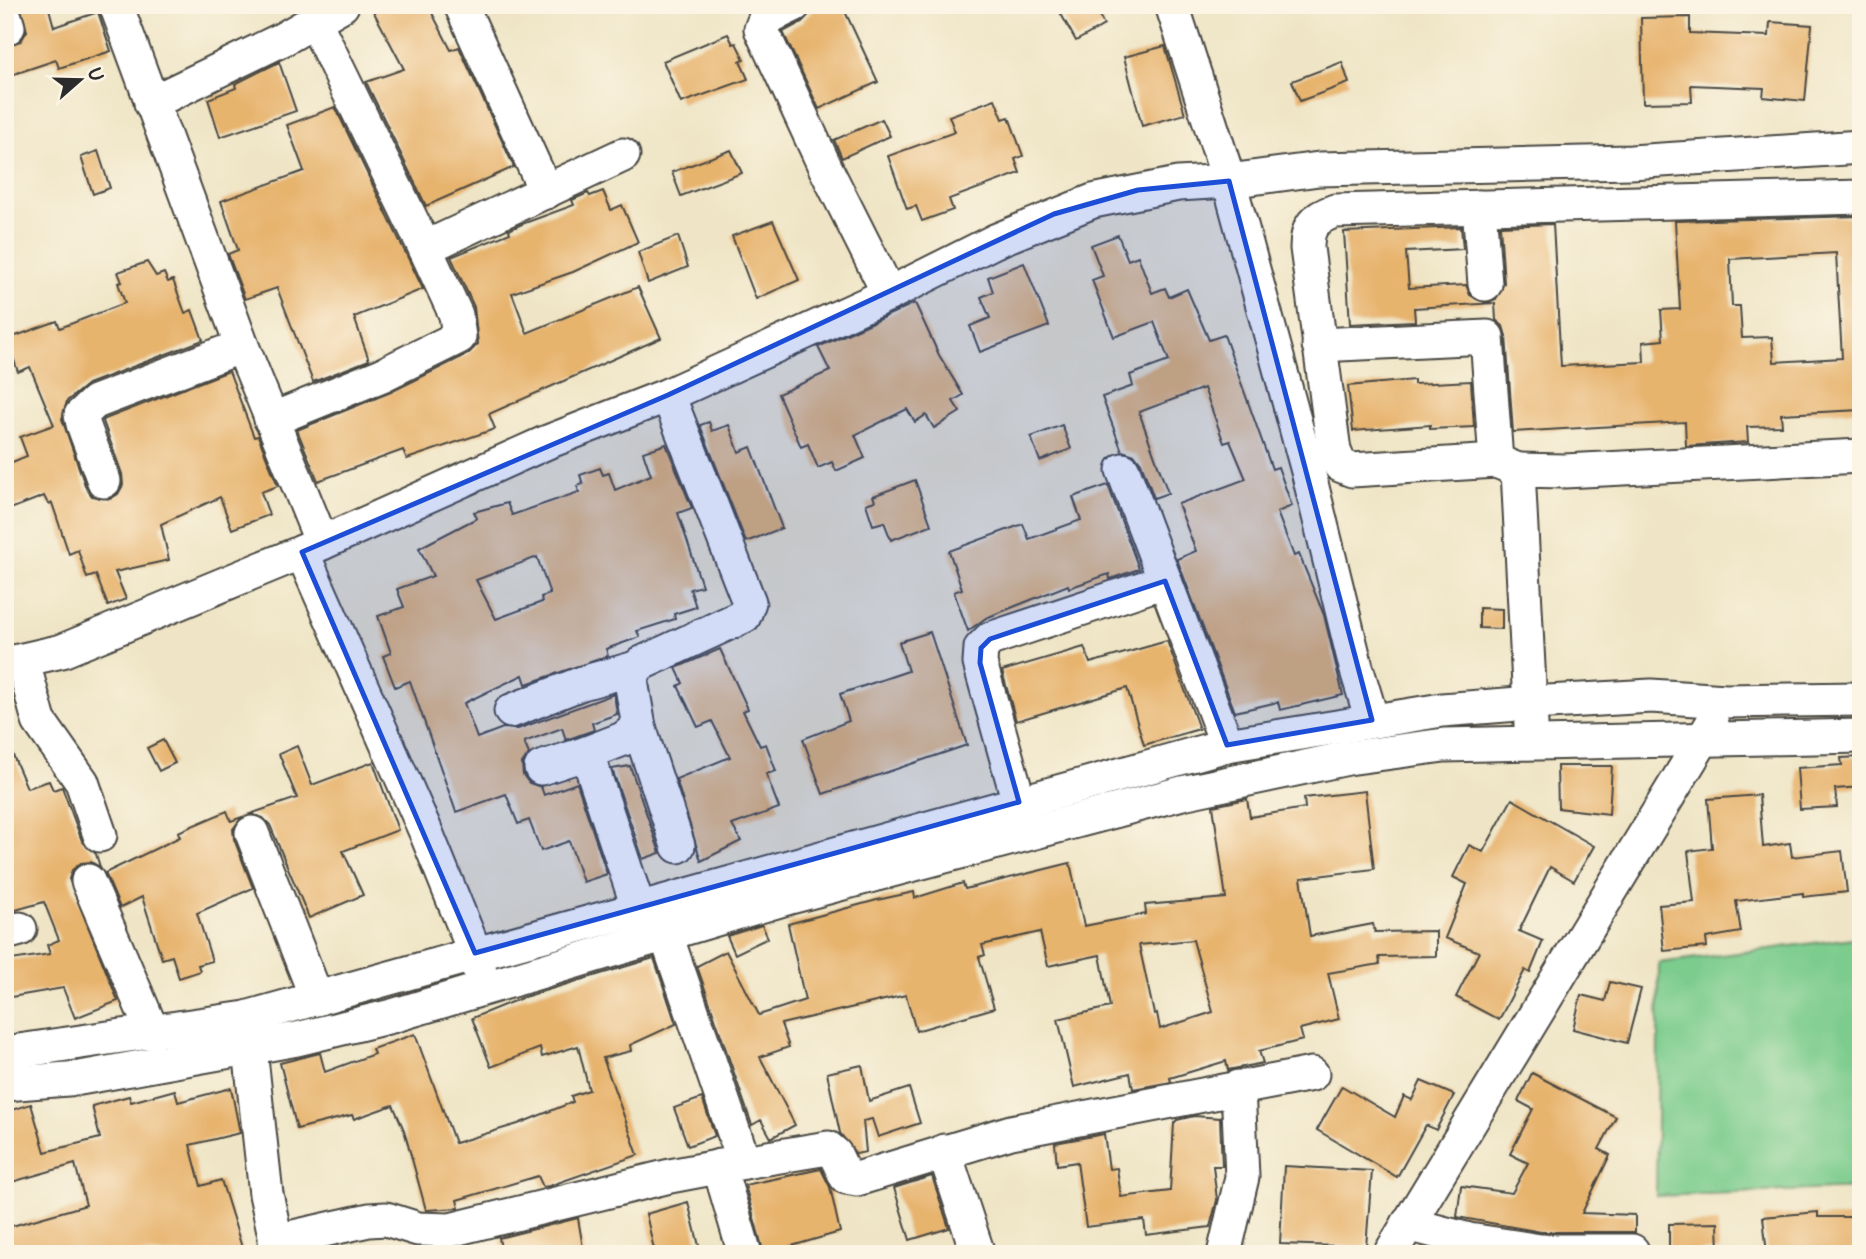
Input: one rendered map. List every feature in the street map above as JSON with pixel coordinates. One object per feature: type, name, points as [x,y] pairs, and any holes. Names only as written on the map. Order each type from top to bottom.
[{"type":"street","points":[[116,5],[271,420],[312,547],[475,953],[484,987]]},
{"type":"street","points":[[460,5],[546,192]]},
{"type":"street","points":[[794,5],[765,19],[761,29],[814,144],[889,294]]},
{"type":"street","points":[[1172,5],[1229,181],[1372,720]]},
{"type":"street","points":[[151,103],[328,13],[425,248],[456,315],[459,337],[382,375],[271,420]]},
{"type":"street","points":[[100,835],[82,782],[39,721],[14,663],[62,651],[312,547],[545,443],[668,395],[889,294],[995,241],[1093,201],[1178,184],[1229,181],[1319,169],[1631,162],[1861,147]]},
{"type":"street","points":[[425,248],[622,155]]},
{"type":"street","points":[[1861,197],[1335,211],[1312,222],[1307,232],[1334,451],[1340,465],[1352,470],[1507,466],[1564,471],[1861,456]]},
{"type":"street","points":[[1479,207],[1487,337],[1507,466],[1531,703],[1531,741]]},
{"type":"street","points":[[1319,345],[1487,337]]},
{"type":"street","points":[[104,481],[83,424],[81,415],[85,409],[95,401],[242,345]]},
{"type":"street","points":[[511,711],[582,683],[636,668],[744,617],[749,608],[745,590],[668,395]]},
{"type":"street","points":[[1123,470],[1227,745]]},
{"type":"street","points":[[1020,802],[980,663],[981,648],[990,639],[1165,582]]},
{"type":"street","points":[[636,668],[631,690],[639,727],[678,846]]},
{"type":"street","points":[[5,1053],[246,1018],[1227,745],[1442,710],[1531,703],[1651,696],[1726,701],[1861,699]]},
{"type":"street","points":[[1390,1254],[1726,701]]},
{"type":"street","points":[[541,768],[623,739],[639,727]]},
{"type":"street","points":[[5,1083],[80,1078],[250,1049],[392,1016],[790,897],[1182,793],[1348,758],[1444,745],[1531,741],[1861,736]]},
{"type":"street","points":[[587,753],[639,910]]},
{"type":"street","points":[[252,833],[317,999]]},
{"type":"street","points":[[88,881],[153,1033]]},
{"type":"street","points":[[666,935],[731,1164],[745,1254]]},
{"type":"street","points":[[250,1049],[266,1194],[277,1247],[369,1220],[386,1219],[418,1229],[450,1230],[731,1164],[828,1148],[835,1154],[842,1172],[851,1179],[1010,1132],[1312,1073]]},
{"type":"street","points":[[1224,1254],[1242,1177],[1238,1087]]},
{"type":"street","points":[[944,1151],[978,1254]]},
{"type":"street","points":[[1408,1224],[1469,1240],[1540,1251],[1632,1251]]},
{"type":"highlighted area","points":[[1229,181],[1372,720],[1227,745],[1165,581],[990,639],[981,648],[980,663],[1019,802],[475,953],[302,552],[668,395],[1054,214],[1138,190]]},
{"type":"green space","points":[[1861,937],[1861,1188],[1656,1196],[1659,963]]},
{"type":"building","points":[[20,5],[48,5],[54,27],[98,12],[111,51],[59,68],[56,60],[5,77],[5,46],[21,41],[27,31]]},
{"type":"building","points":[[370,5],[428,5],[451,50],[459,47],[514,167],[426,206],[366,82],[404,69]]},
{"type":"building","points":[[825,5],[842,5],[878,82],[819,109],[783,32]]},
{"type":"building","points":[[1056,5],[1094,5],[1104,25],[1076,41]]},
{"type":"building","points":[[1690,17],[1690,33],[1769,36],[1770,22],[1812,25],[1805,101],[1763,97],[1764,88],[1691,85],[1692,102],[1643,103],[1641,18]]},
{"type":"building","points":[[728,34],[744,59],[740,61],[748,79],[681,103],[663,61]]},
{"type":"building","points":[[1165,46],[1185,114],[1142,126],[1124,57]]},
{"type":"building","points":[[279,62],[296,111],[220,137],[208,99],[236,88],[235,84]]},
{"type":"building","points":[[1342,62],[1349,83],[1300,101],[1292,81]]},
{"type":"building","points":[[995,99],[1003,119],[1009,117],[1023,156],[1015,159],[1020,173],[949,199],[953,210],[922,221],[916,206],[907,209],[888,156],[955,132],[949,116]]},
{"type":"building","points":[[335,107],[423,289],[354,317],[369,360],[313,382],[277,288],[245,299],[228,254],[238,250],[221,201],[304,171],[287,125]]},
{"type":"building","points":[[882,119],[890,136],[842,158],[834,140]]},
{"type":"building","points":[[731,150],[742,173],[681,196],[672,172]]},
{"type":"building","points":[[98,151],[110,188],[93,194],[81,157]]},
{"type":"building","points":[[603,191],[611,210],[622,205],[638,242],[573,272],[512,293],[527,333],[638,287],[661,338],[489,414],[495,429],[407,459],[403,450],[318,481],[297,430],[391,392],[468,354],[478,344],[474,307],[451,257],[510,233],[509,230],[522,224],[574,205],[572,200],[588,193],[590,196]]},
{"type":"building","points":[[1861,216],[1861,410],[1781,414],[1782,426],[1747,427],[1748,442],[1686,446],[1685,422],[1513,432],[1506,336],[1503,326],[1496,320],[1495,303],[1414,308],[1415,321],[1350,324],[1344,232],[1461,227],[1463,249],[1406,252],[1409,288],[1466,285],[1470,295],[1486,303],[1496,299],[1504,283],[1500,226],[1553,224],[1561,366],[1644,362],[1643,342],[1663,340],[1661,310],[1680,309],[1675,221]],"holes":[[[1836,253],[1842,358],[1774,362],[1772,337],[1742,338],[1740,306],[1732,306],[1730,259]]]},
{"type":"building","points":[[773,221],[799,280],[756,299],[732,236]]},
{"type":"building","points":[[1118,235],[1128,260],[1138,256],[1152,293],[1165,288],[1169,297],[1187,289],[1209,340],[1224,335],[1272,469],[1278,467],[1292,506],[1277,512],[1294,556],[1299,554],[1324,615],[1343,695],[1280,710],[1278,702],[1235,712],[1177,559],[1196,551],[1178,504],[1246,479],[1230,441],[1224,443],[1204,388],[1139,412],[1168,493],[1154,498],[1141,463],[1135,455],[1122,451],[1102,397],[1133,386],[1130,375],[1169,361],[1154,322],[1114,337],[1092,280],[1103,276],[1091,245]]},
{"type":"building","points":[[678,236],[688,267],[648,283],[638,252]]},
{"type":"building","points":[[147,262],[156,276],[164,273],[168,282],[173,280],[185,313],[192,310],[203,340],[88,384],[67,401],[62,419],[86,488],[92,496],[110,499],[118,494],[123,485],[122,474],[103,421],[105,419],[229,371],[254,437],[258,436],[278,486],[261,492],[269,515],[232,529],[220,497],[161,524],[169,560],[115,572],[126,599],[108,606],[96,575],[87,578],[78,550],[69,554],[52,503],[48,504],[44,496],[5,511],[5,465],[27,456],[20,437],[54,425],[30,367],[18,372],[7,339],[57,321],[60,328],[125,303],[118,283],[122,282],[118,272]]},
{"type":"building","points":[[1024,263],[1049,326],[980,352],[970,326],[990,318],[981,297],[993,292],[988,277]]},
{"type":"building","points":[[915,303],[939,355],[963,395],[953,401],[960,412],[934,428],[926,415],[915,422],[907,409],[855,435],[865,458],[836,471],[832,462],[818,468],[808,444],[801,447],[778,394],[830,371],[818,347]]},
{"type":"building","points":[[1414,380],[1414,384],[1471,381],[1474,427],[1430,429],[1430,425],[1353,431],[1348,386]]},
{"type":"building","points":[[709,422],[712,431],[729,425],[739,452],[751,447],[782,528],[746,542],[700,425]]},
{"type":"building","points":[[1062,425],[1071,449],[1040,461],[1031,437]]},
{"type":"building","points":[[666,444],[692,508],[678,513],[702,586],[690,589],[696,607],[674,614],[675,619],[637,631],[640,637],[606,649],[608,656],[526,684],[523,675],[464,703],[477,738],[503,728],[518,729],[614,694],[617,714],[592,723],[594,730],[566,740],[562,728],[524,742],[529,754],[522,763],[523,775],[529,783],[541,787],[544,795],[577,783],[607,874],[583,882],[569,841],[541,851],[529,820],[518,824],[506,794],[456,812],[410,681],[395,687],[383,656],[391,653],[378,616],[404,607],[397,589],[433,576],[419,548],[477,518],[474,512],[507,503],[512,515],[579,492],[577,486],[583,484],[580,475],[600,468],[603,475],[609,473],[615,490],[651,475],[643,452]],"holes":[[[537,557],[550,594],[541,597],[542,602],[496,619],[476,580]]]},
{"type":"building","points":[[915,480],[931,525],[891,540],[884,522],[873,525],[866,504],[875,501],[873,496]]},
{"type":"building","points":[[1108,485],[1139,569],[1110,579],[1109,574],[1069,588],[1068,585],[986,618],[968,631],[954,592],[962,589],[949,551],[1023,524],[1029,539],[1081,520],[1073,497]]},
{"type":"building","points":[[1479,608],[1502,609],[1502,629],[1479,628]]},
{"type":"building","points":[[930,632],[967,745],[823,794],[803,739],[849,721],[840,694],[908,671],[899,642]]},
{"type":"building","points":[[1167,641],[1199,729],[1144,745],[1127,688],[1016,721],[1002,671],[1084,647],[1090,663]]},
{"type":"building","points":[[720,649],[748,709],[743,711],[760,746],[766,744],[776,771],[766,774],[779,808],[732,825],[741,841],[701,861],[676,779],[730,757],[712,721],[698,727],[678,686],[683,683],[676,668]]},
{"type":"building","points":[[5,737],[27,788],[49,781],[53,790],[62,787],[82,841],[96,854],[100,867],[91,862],[81,863],[72,870],[69,879],[118,1001],[75,1018],[63,988],[5,998],[5,961],[50,954],[47,945],[59,940],[44,902],[5,913]]},
{"type":"building","points":[[163,740],[175,763],[159,771],[147,748]]},
{"type":"building","points":[[297,746],[312,785],[373,762],[398,830],[343,851],[363,895],[309,918],[270,825],[263,818],[250,814],[297,798],[279,754]]},
{"type":"building","points":[[1861,757],[1861,787],[1835,789],[1837,807],[1800,809],[1797,768],[1842,765],[1841,758]]},
{"type":"building","points":[[630,766],[660,853],[643,859],[612,769]]},
{"type":"building","points":[[1557,766],[1612,766],[1609,814],[1558,808]]},
{"type":"building","points":[[1365,791],[1374,869],[1301,878],[1310,936],[1373,924],[1375,932],[1436,931],[1436,956],[1379,957],[1380,964],[1328,973],[1339,1019],[1300,1029],[1303,1040],[1259,1051],[1263,1063],[1228,1070],[1226,1061],[1170,1078],[1171,1082],[1133,1089],[1130,1073],[1074,1087],[1058,1019],[1110,1007],[1100,955],[1048,966],[1040,932],[982,945],[985,955],[979,957],[994,1008],[916,1031],[906,995],[781,1024],[789,1047],[760,1057],[795,1125],[771,1138],[761,1120],[752,1125],[697,966],[726,951],[759,1015],[805,1000],[788,924],[877,900],[914,892],[915,898],[963,883],[965,889],[1070,863],[1084,926],[1146,914],[1145,905],[1226,898],[1213,806],[1247,799],[1250,817],[1305,808],[1304,798]],"holes":[[[1193,940],[1213,1012],[1160,1029],[1157,1013],[1154,1014],[1139,945]]]},
{"type":"building","points":[[1759,795],[1763,847],[1790,843],[1792,857],[1842,851],[1847,892],[1803,897],[1803,893],[1736,901],[1741,932],[1706,938],[1707,947],[1664,951],[1659,905],[1694,902],[1688,851],[1712,848],[1708,799]]},
{"type":"building","points":[[1512,799],[1594,846],[1574,881],[1550,867],[1519,931],[1543,941],[1530,973],[1525,970],[1499,1020],[1456,997],[1479,952],[1445,938],[1467,884],[1453,877],[1469,845],[1483,852]]},
{"type":"building","points":[[227,811],[231,821],[242,817],[233,829],[234,839],[253,888],[197,913],[212,961],[198,965],[200,971],[179,978],[172,956],[162,959],[142,897],[120,908],[105,873],[180,837],[178,832]]},
{"type":"building","points":[[762,925],[768,938],[735,954],[727,936]]},
{"type":"building","points":[[654,958],[676,1024],[630,1045],[631,1051],[603,1058],[638,1155],[549,1186],[543,1187],[538,1176],[457,1200],[459,1208],[426,1210],[404,1130],[393,1105],[354,1119],[352,1115],[297,1129],[280,1063],[320,1053],[325,1072],[374,1054],[372,1049],[415,1034],[455,1143],[518,1124],[573,1102],[571,1096],[589,1090],[578,1046],[542,1057],[540,1048],[491,1067],[472,1018],[524,997]]},
{"type":"building","points":[[1610,982],[1641,989],[1627,1043],[1573,1029],[1581,995],[1605,1001]]},
{"type":"building","points":[[862,1065],[869,1101],[909,1088],[920,1123],[878,1137],[872,1119],[863,1121],[866,1152],[856,1154],[840,1133],[827,1073]]},
{"type":"building","points":[[1532,1073],[1616,1117],[1599,1149],[1610,1155],[1582,1213],[1635,1215],[1635,1232],[1541,1232],[1457,1217],[1461,1186],[1512,1193],[1528,1163],[1510,1154],[1533,1109],[1518,1101]]},
{"type":"building","points":[[1421,1081],[1454,1095],[1436,1130],[1426,1125],[1397,1177],[1317,1130],[1342,1086],[1395,1117],[1404,1096],[1412,1100]]},
{"type":"building","points":[[231,1088],[240,1133],[190,1145],[201,1186],[221,1180],[244,1254],[5,1254],[5,1228],[86,1205],[75,1164],[5,1184],[5,1112],[31,1104],[45,1152],[100,1138],[92,1106],[129,1096],[131,1102],[175,1090],[178,1102]]},
{"type":"building","points":[[702,1098],[715,1136],[688,1146],[674,1108]]},
{"type":"building","points":[[1194,1116],[1220,1118],[1222,1166],[1213,1166],[1217,1200],[1210,1227],[1146,1235],[1144,1220],[1086,1227],[1077,1162],[1057,1165],[1055,1143],[1104,1134],[1109,1169],[1117,1168],[1121,1197],[1170,1191],[1174,1123]]},
{"type":"building","points":[[1284,1166],[1372,1171],[1366,1247],[1280,1244]]},
{"type":"building","points":[[821,1169],[830,1187],[840,1232],[764,1254],[745,1185]]},
{"type":"building","points":[[932,1176],[949,1228],[910,1240],[894,1188]]},
{"type":"building","points":[[688,1202],[701,1254],[655,1254],[646,1214]]},
{"type":"building","points":[[1818,1212],[1818,1217],[1861,1217],[1861,1254],[1767,1254],[1763,1217]]},
{"type":"building","points":[[578,1218],[584,1254],[502,1254],[499,1238]]},
{"type":"building","points":[[1718,1223],[1719,1251],[1669,1251],[1669,1224]]}]
